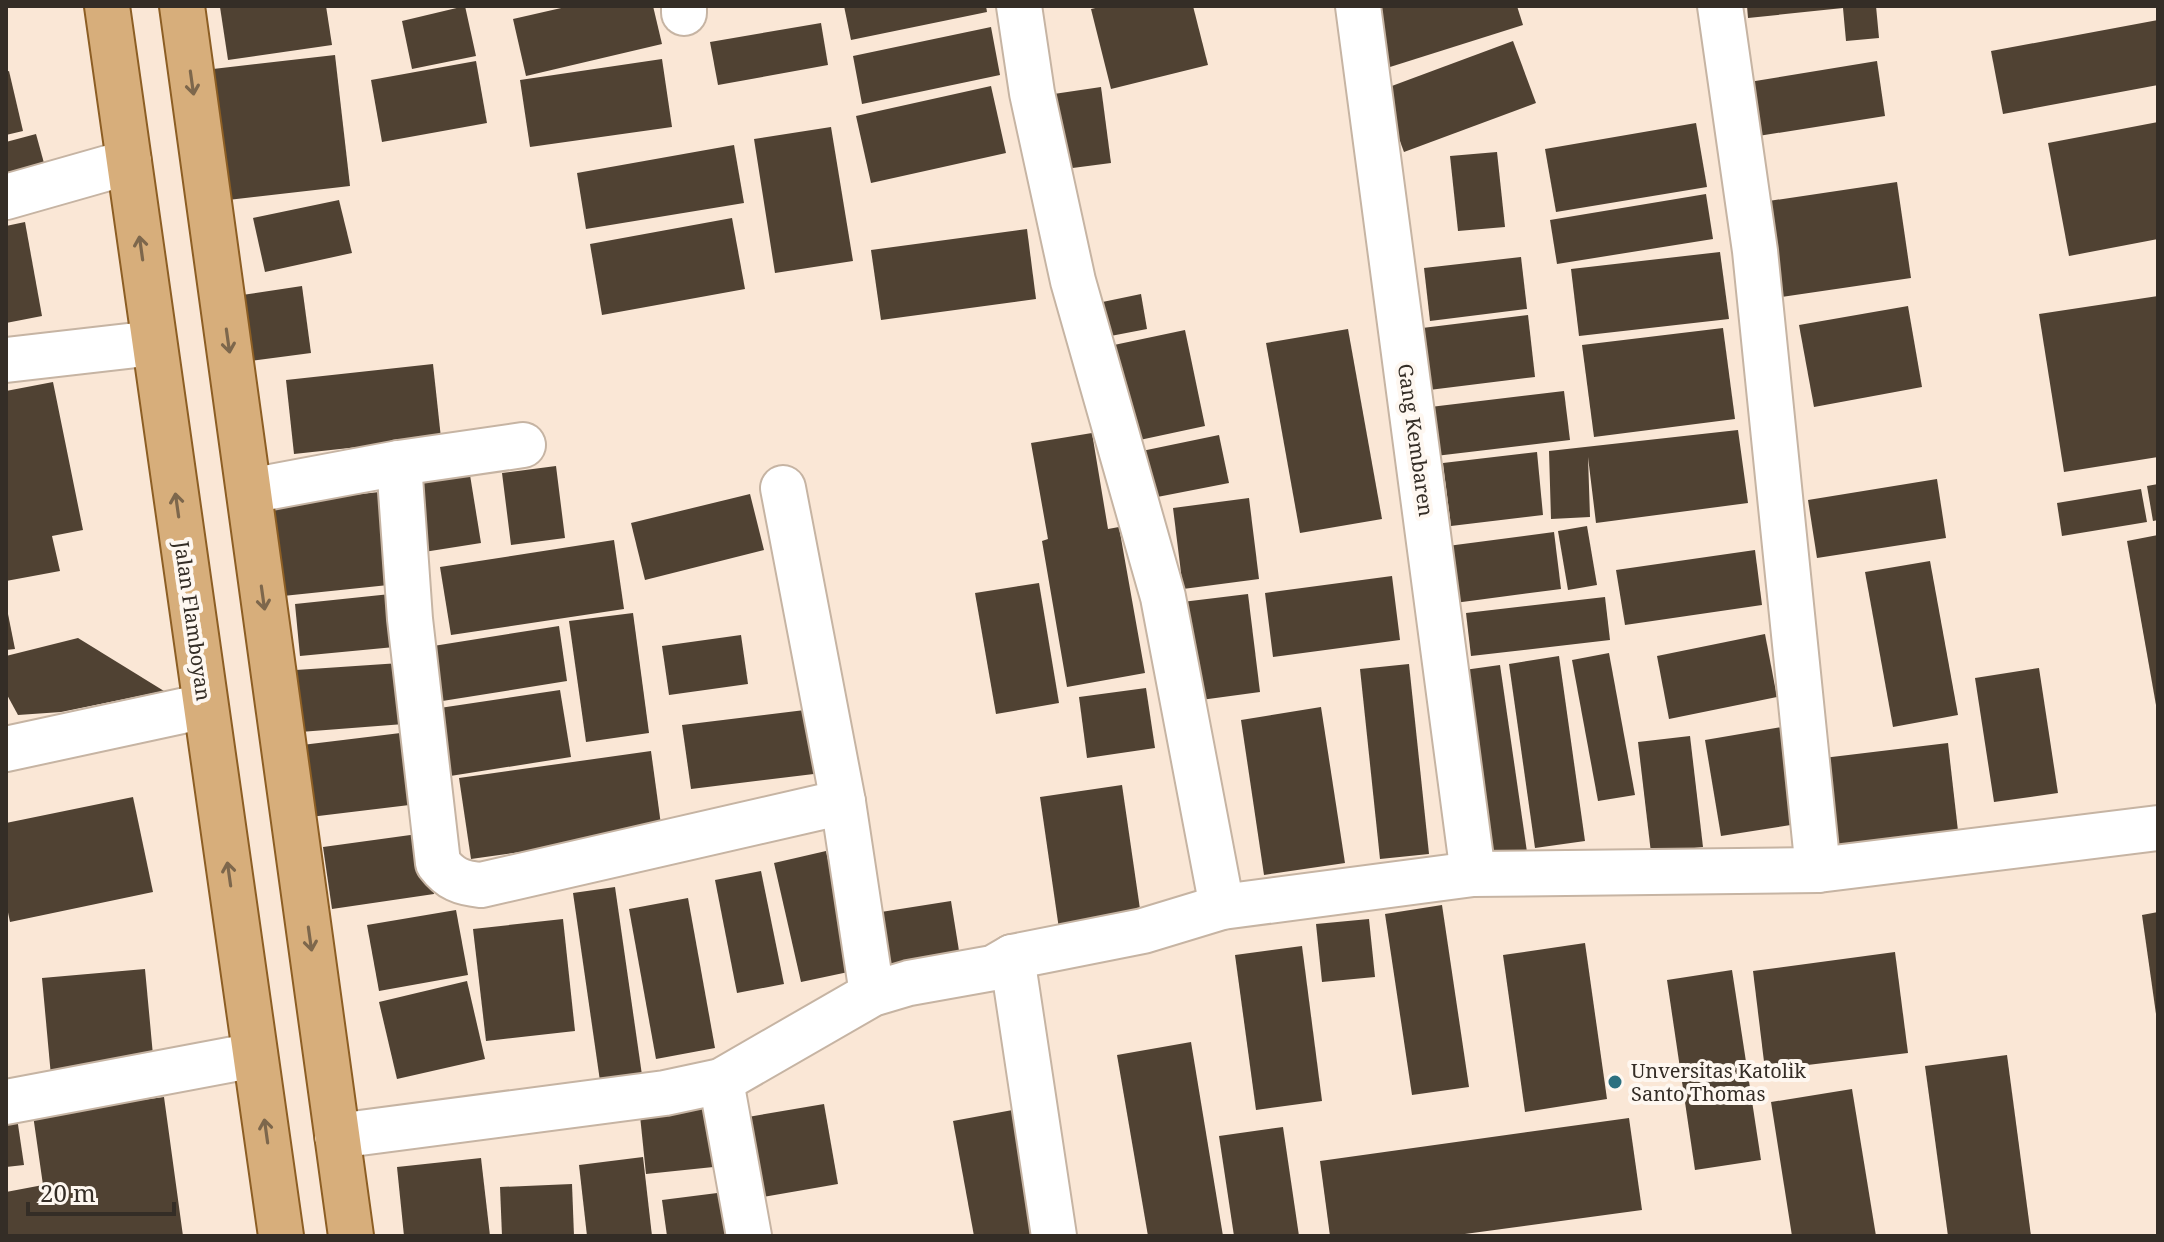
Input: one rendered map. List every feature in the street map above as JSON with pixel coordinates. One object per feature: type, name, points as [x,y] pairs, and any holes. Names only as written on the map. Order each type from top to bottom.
[{"type":"main road","name":"Jalan Flamboyan","points":[[107,6],[281,1236]]},
{"type":"main road","points":[[182,6],[351,1236]]},
{"type":"street","points":[[1019,6],[1032,93],[1073,281],[1163,597],[1222,907]]},
{"type":"street","name":"Gang Kembaren","points":[[1358,6],[1473,874]]},
{"type":"street","points":[[1720,6],[1755,251],[1818,870]]},
{"type":"street","points":[[6,197],[129,162]]},
{"type":"street","points":[[6,360],[154,343]]},
{"type":"street","points":[[249,491],[399,463],[523,445]]},
{"type":"street","points":[[399,463],[413,650],[438,863],[447,875],[463,883],[481,885],[843,802]]},
{"type":"street","points":[[783,488],[843,802],[872,994]]},
{"type":"street","points":[[6,749],[205,706]]},
{"type":"street","points":[[337,1136],[665,1093],[721,1081],[872,994],[909,983],[993,968],[1012,957],[1143,931],[1222,907],[1473,874],[1818,870],[2158,828]]},
{"type":"street","points":[[1012,957],[1054,1236]]},
{"type":"street","points":[[6,1102],[255,1055]]},
{"type":"street","points":[[721,1081],[749,1236]]},
{"type":"building","points":[[326,6],[332,45],[228,60],[220,7]]},
{"type":"building","points":[[465,6],[476,56],[412,69],[402,21]]},
{"type":"building","points":[[570,6],[653,6],[662,44],[526,76],[513,19]]},
{"type":"building","points":[[844,6],[986,6],[987,12],[851,40]]},
{"type":"building","points":[[1104,6],[1193,6],[1208,65],[1111,89],[1091,9]]},
{"type":"building","points":[[1370,6],[1517,6],[1523,25],[1390,67]]},
{"type":"building","points":[[1747,6],[1876,6],[1879,38],[1846,41],[1843,8],[1748,18]]},
{"type":"building","points":[[2158,20],[2158,85],[2003,114],[1991,51]]},
{"type":"building","points":[[821,23],[828,65],[718,85],[710,42]]},
{"type":"building","points":[[991,27],[1000,75],[862,104],[853,56]]},
{"type":"building","points":[[1513,41],[1536,103],[1404,152],[1381,90]]},
{"type":"building","points":[[335,55],[350,186],[228,200],[213,69]]},
{"type":"building","points":[[662,59],[672,127],[530,147],[520,80]]},
{"type":"building","points":[[476,61],[487,123],[382,142],[371,80]]},
{"type":"building","points":[[1877,61],[1885,116],[1752,137],[1743,83]]},
{"type":"building","points":[[9,71],[23,131],[6,135],[6,72]]},
{"type":"building","points":[[991,86],[1006,153],[871,183],[856,116]]},
{"type":"building","points":[[1101,87],[1111,163],[1057,170],[1047,95]]},
{"type":"building","points":[[2158,122],[2158,239],[2069,256],[2048,143]]},
{"type":"building","points":[[1696,123],[1707,187],[1556,212],[1545,149]]},
{"type":"building","points":[[831,127],[853,261],[775,273],[754,139]]},
{"type":"building","points":[[36,134],[47,174],[6,184],[6,142]]},
{"type":"building","points":[[734,145],[744,203],[586,229],[577,173]]},
{"type":"building","points":[[1497,152],[1505,227],[1458,231],[1450,156]]},
{"type":"building","points":[[1897,182],[1911,278],[1775,298],[1762,202]]},
{"type":"building","points":[[1706,194],[1713,239],[1557,264],[1550,220]]},
{"type":"building","points":[[339,200],[352,253],[265,272],[253,218]]},
{"type":"building","points":[[732,218],[745,289],[602,315],[590,244]]},
{"type":"building","points":[[25,222],[42,316],[6,323],[6,226]]},
{"type":"building","points":[[1027,229],[1036,299],[881,320],[871,250]]},
{"type":"building","points":[[1720,252],[1729,319],[1579,336],[1571,269]]},
{"type":"building","points":[[1521,257],[1527,309],[1430,321],[1424,268]]},
{"type":"building","points":[[302,286],[311,353],[251,361],[242,295]]},
{"type":"building","points":[[1141,294],[1147,329],[1095,339],[1088,305]]},
{"type":"building","points":[[2158,296],[2158,457],[2064,472],[2039,314]]},
{"type":"building","points":[[1908,306],[1922,387],[1814,407],[1799,325]]},
{"type":"building","points":[[1528,315],[1535,377],[1413,392],[1406,330]]},
{"type":"building","points":[[1723,328],[1735,419],[1594,437],[1582,345]]},
{"type":"building","points":[[1348,329],[1382,519],[1300,533],[1266,343]]},
{"type":"building","points":[[1185,330],[1205,426],[1135,441],[1114,345]]},
{"type":"building","points":[[433,364],[441,438],[294,454],[286,380]]},
{"type":"building","points":[[53,382],[83,530],[52,536],[60,571],[6,581],[6,391]]},
{"type":"building","points":[[1564,391],[1570,440],[1427,457],[1422,408]]},
{"type":"building","points":[[1738,430],[1748,503],[1596,523],[1588,457],[1590,517],[1551,519],[1549,451]]},
{"type":"building","points":[[1092,433],[1108,529],[1119,527],[1145,673],[1067,687],[1042,541],[1048,539],[1031,443]]},
{"type":"building","points":[[1219,435],[1229,483],[1147,499],[1137,452]]},
{"type":"building","points":[[1537,452],[1543,515],[1451,526],[1443,463]]},
{"type":"building","points":[[556,466],[565,538],[511,545],[502,473]]},
{"type":"building","points":[[470,475],[481,543],[424,552],[414,484]]},
{"type":"building","points":[[1937,479],[1946,538],[1817,558],[1808,500]]},
{"type":"building","points":[[2158,484],[2158,520],[2153,521],[2147,486]]},
{"type":"building","points":[[2141,489],[2147,522],[2062,536],[2057,503]]},
{"type":"building","points":[[388,491],[398,584],[283,596],[274,504]]},
{"type":"building","points":[[750,494],[764,550],[645,580],[631,523]]},
{"type":"building","points":[[1249,498],[1259,579],[1183,589],[1173,508]]},
{"type":"building","points":[[1587,526],[1597,585],[1568,590],[1558,531]]},
{"type":"building","points":[[1554,532],[1561,589],[1447,604],[1440,547]]},
{"type":"building","points":[[2158,535],[2158,705],[2156,705],[2127,541]]},
{"type":"building","points":[[614,540],[624,609],[451,635],[440,567]]},
{"type":"building","points":[[1755,550],[1762,605],[1625,625],[1616,570]]},
{"type":"building","points":[[1930,561],[1958,715],[1893,727],[1865,572]]},
{"type":"building","points":[[1392,576],[1400,640],[1273,657],[1265,593]]},
{"type":"building","points":[[1039,583],[1059,703],[996,714],[975,593]]},
{"type":"building","points":[[400,593],[405,646],[300,656],[295,604]]},
{"type":"building","points":[[1248,594],[1260,692],[1186,702],[1174,603]]},
{"type":"building","points":[[1605,597],[1610,640],[1471,656],[1466,613]]},
{"type":"building","points":[[6,604],[15,649],[6,650]]},
{"type":"building","points":[[633,613],[649,733],[586,742],[569,621]]},
{"type":"building","points":[[559,626],[567,681],[436,702],[427,647]]},
{"type":"building","points":[[1765,634],[1777,697],[1669,719],[1657,656]]},
{"type":"building","points":[[741,635],[748,684],[669,695],[662,646]]},
{"type":"building","points":[[78,638],[164,691],[61,712],[18,715],[6,693],[6,656]]},
{"type":"building","points":[[1609,653],[1635,795],[1598,801],[1572,660]]},
{"type":"building","points":[[1559,656],[1585,841],[1535,848],[1509,664]]},
{"type":"building","points":[[400,663],[404,724],[300,732],[296,670]]},
{"type":"building","points":[[1409,664],[1429,854],[1380,859],[1360,669]]},
{"type":"building","points":[[1500,665],[1527,852],[1484,859],[1457,671]]},
{"type":"building","points":[[2039,668],[2058,793],[1994,802],[1975,678]]},
{"type":"building","points":[[1146,688],[1155,748],[1087,758],[1079,697]]},
{"type":"building","points":[[560,690],[571,757],[444,777],[433,709]]},
{"type":"building","points":[[1321,707],[1345,863],[1264,875],[1241,720]]},
{"type":"building","points":[[813,709],[822,773],[691,789],[682,725]]},
{"type":"building","points":[[1782,727],[1797,824],[1721,836],[1705,740]]},
{"type":"building","points":[[417,731],[426,803],[310,817],[302,745]]},
{"type":"building","points":[[1690,736],[1703,847],[1651,853],[1638,742]]},
{"type":"building","points":[[1948,743],[1958,831],[1825,847],[1815,759]]},
{"type":"building","points":[[651,751],[662,832],[471,859],[459,778]]},
{"type":"building","points":[[1122,785],[1141,916],[1059,929],[1040,797]]},
{"type":"building","points":[[133,797],[153,892],[10,922],[6,903],[6,823]]},
{"type":"building","points":[[425,833],[434,894],[332,909],[323,847]]},
{"type":"building","points":[[826,851],[853,971],[801,982],[774,863]]},
{"type":"building","points":[[761,871],[784,984],[737,993],[715,880]]},
{"type":"building","points":[[615,887],[642,1075],[600,1081],[573,893]]},
{"type":"building","points":[[688,898],[715,1048],[656,1059],[629,909]]},
{"type":"building","points":[[951,901],[960,957],[890,968],[881,912]]},
{"type":"building","points":[[1442,905],[1469,1087],[1412,1095],[1385,914]]},
{"type":"building","points":[[456,910],[468,975],[379,991],[367,925]]},
{"type":"building","points":[[2158,912],[2158,1014],[2156,1014],[2142,915]]},
{"type":"building","points":[[563,919],[575,1031],[486,1041],[473,929]]},
{"type":"building","points":[[1369,919],[1375,977],[1322,982],[1316,924]]},
{"type":"building","points":[[1585,943],[1607,1099],[1525,1112],[1503,955]]},
{"type":"building","points":[[1302,946],[1322,1101],[1256,1110],[1235,955]]},
{"type":"building","points":[[1895,952],[1908,1053],[1765,1070],[1753,971]]},
{"type":"building","points":[[145,969],[154,1066],[51,1076],[42,978]]},
{"type":"building","points":[[1732,970],[1761,1160],[1695,1170],[1667,980]]},
{"type":"building","points":[[467,981],[485,1059],[397,1079],[379,1002]]},
{"type":"building","points":[[1191,1042],[1223,1236],[1148,1236],[1117,1055]]},
{"type":"building","points":[[2007,1055],[2031,1236],[1948,1236],[1925,1066]]},
{"type":"building","points":[[1852,1089],[1876,1236],[1792,1236],[1771,1102]]},
{"type":"building","points":[[164,1097],[183,1236],[6,1236],[6,1192],[43,1185],[33,1115]]},
{"type":"building","points":[[717,1098],[723,1166],[646,1174],[639,1106]]},
{"type":"building","points":[[824,1104],[838,1184],[763,1197],[748,1117]]},
{"type":"building","points":[[1024,1108],[1048,1236],[974,1236],[953,1121]]},
{"type":"building","points":[[16,1111],[24,1165],[6,1167],[6,1113]]},
{"type":"building","points":[[1629,1118],[1642,1210],[1450,1236],[1330,1236],[1320,1161]]},
{"type":"building","points":[[1283,1127],[1299,1236],[1234,1236],[1219,1136]]},
{"type":"building","points":[[643,1157],[652,1236],[587,1236],[579,1165]]},
{"type":"building","points":[[481,1158],[490,1236],[404,1236],[397,1167]]},
{"type":"building","points":[[572,1184],[574,1236],[502,1236],[500,1187]]},
{"type":"building","points":[[733,1191],[738,1236],[667,1236],[662,1200]]},
{"type":"place","name":"Unversitas Katolik Santo Thomas","points":[[1615,1082]]}]
